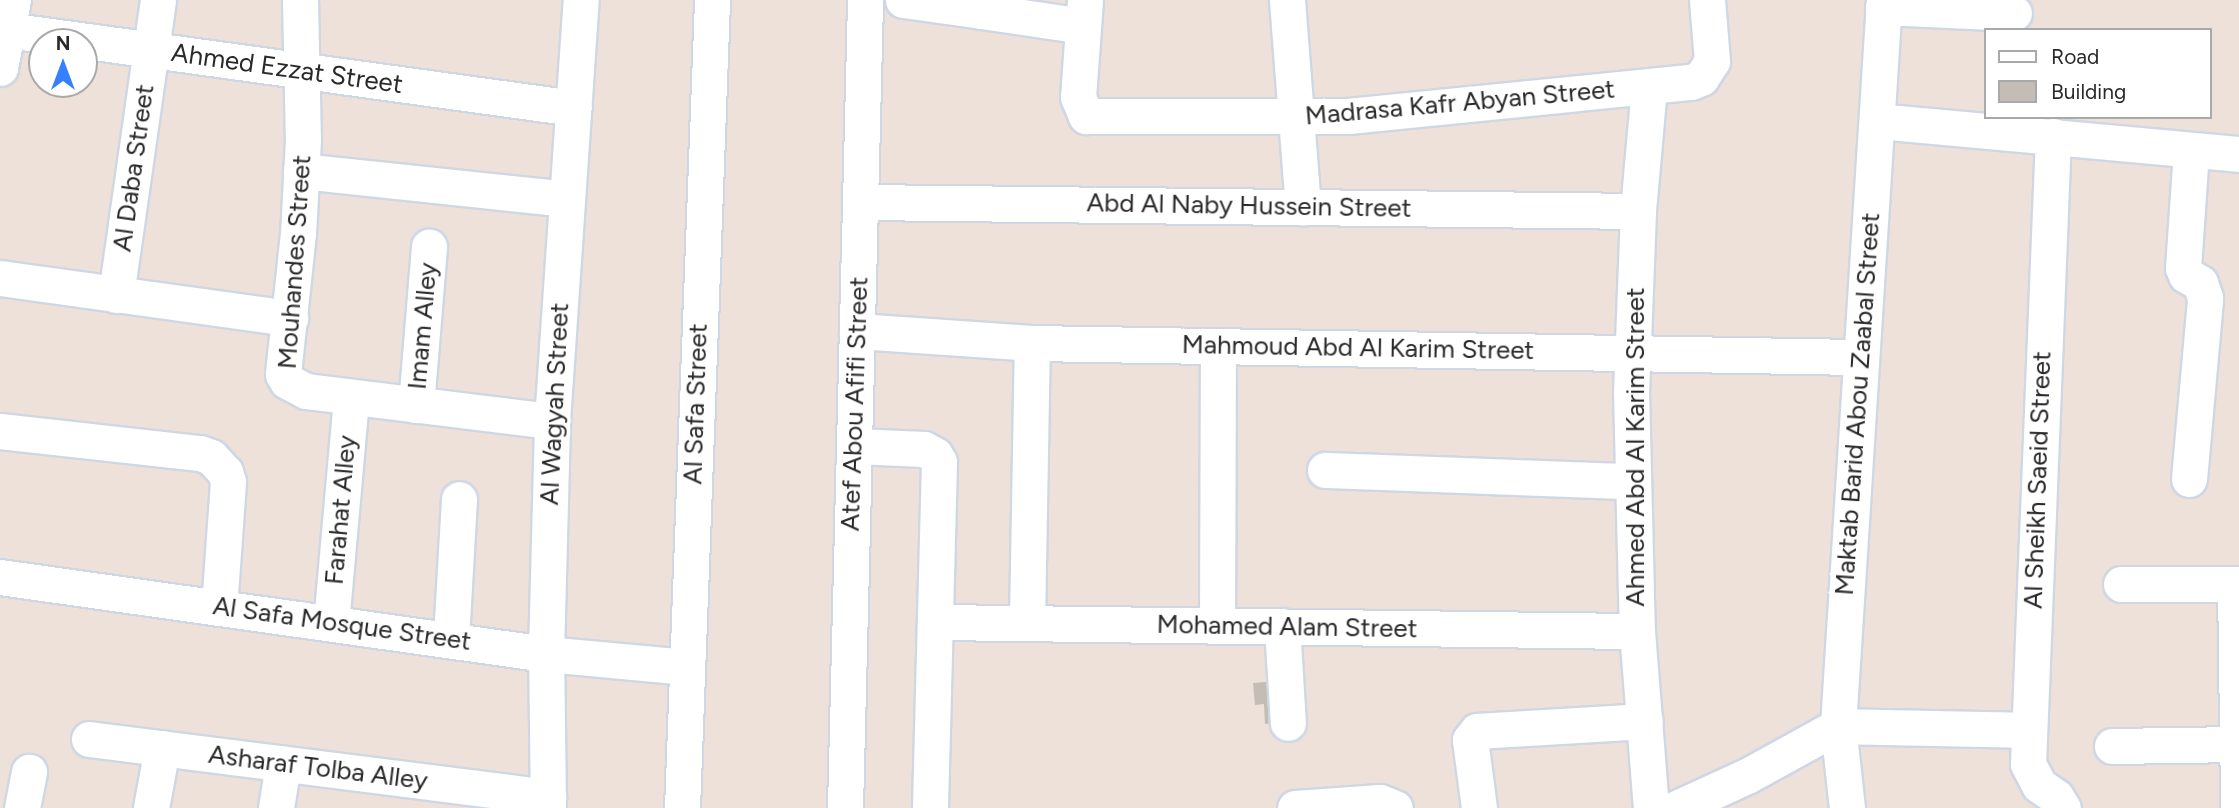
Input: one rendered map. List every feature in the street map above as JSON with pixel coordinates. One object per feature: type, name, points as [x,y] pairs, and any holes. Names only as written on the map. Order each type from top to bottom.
[{"type":"street","name":"Al Daba Street","points":[[116,295],[158,0]]},
{"type":"street","name":"Mouhandes Street","points":[[300,0],[301,171],[283,374],[286,381],[298,389],[351,397],[552,421]]},
{"type":"street","name":"Al Wagyah Street","points":[[548,803],[547,654],[552,421],[581,0]]},
{"type":"street","name":"Al Safa Street","points":[[682,808],[685,667],[712,0]]},
{"type":"street","name":"Atef Abou Afifi Street","points":[[845,808],[865,0]]},
{"type":"street","points":[[903,0],[1084,13]]},
{"type":"street","points":[[1287,0],[1303,207]]},
{"type":"street","name":"Madrasa Kafr Abyan Street","points":[[1084,13],[1078,97],[1086,116],[1348,116],[1691,82],[1708,70],[1712,61],[1707,0]]},
{"type":"street","points":[[1883,4],[2014,13]]},
{"type":"street","name":"Maktab Barid Abou Zaabal Street","points":[[1847,808],[1838,726],[1883,4]]},
{"type":"street","name":"Ahmed Ezzat Street","points":[[7,20],[151,50],[573,108]]},
{"type":"street","points":[[0,68],[7,20]]},
{"type":"street","name":"Ahmed Abd Al Karim Street","points":[[1648,87],[1638,211],[1632,481],[1637,631],[1650,808]]},
{"type":"street","points":[[1877,121],[2239,154]]},
{"type":"street","name":"Al Sheikh Saeid Street","points":[[2053,136],[2028,764],[2031,776],[2039,786],[2056,797],[2063,808]]},
{"type":"street","points":[[2189,479],[2205,298],[2200,283],[2186,275],[2183,268],[2191,150]]},
{"type":"street","points":[[301,171],[567,198]]},
{"type":"street","name":"Abd Al Naby Hussein Street","points":[[861,202],[1638,211]]},
{"type":"street","name":"Imam Alley","points":[[416,405],[429,247]]},
{"type":"street","points":[[0,278],[290,318]]},
{"type":"street","name":"Mahmoud Abd Al Karim Street","points":[[857,331],[1032,343],[1859,357]]},
{"type":"street","points":[[1027,623],[1032,343]]},
{"type":"street","points":[[1217,626],[1218,346]]},
{"type":"street","name":"Farahat Alley","points":[[331,623],[351,397]]},
{"type":"street","points":[[0,431],[211,457],[225,472],[228,482],[219,608]]},
{"type":"street","points":[[855,446],[925,449],[935,455],[939,462],[930,808]]},
{"type":"street","points":[[1325,471],[1632,481]]},
{"type":"street","points":[[451,638],[459,499]]},
{"type":"street","name":"Al Safa Mosque Street","points":[[0,577],[451,638],[547,654],[685,667]]},
{"type":"street","points":[[2121,584],[2237,584],[2238,808]]},
{"type":"street","name":"Mohamed Alam Street","points":[[936,622],[1637,631]]},
{"type":"street","points":[[1282,626],[1288,723]]},
{"type":"street","points":[[1479,808],[1470,740],[1477,731],[1645,721]]},
{"type":"street","points":[[1677,808],[1747,776],[1838,726],[2028,730]]},
{"type":"street","points":[[2112,746],[2238,730]]},
{"type":"street","name":"Asharaf Tolba Alley","points":[[89,739],[548,803]]},
{"type":"street","points":[[150,808],[162,748]]},
{"type":"street","points":[[276,808],[283,764]]},
{"type":"street","points":[[22,808],[29,772]]},
{"type":"street","points":[[1296,808],[1381,802],[1395,808]]},
{"type":"building","points":[[1279,681],[1282,722],[1265,724],[1264,704],[1255,705],[1253,683]]}]
